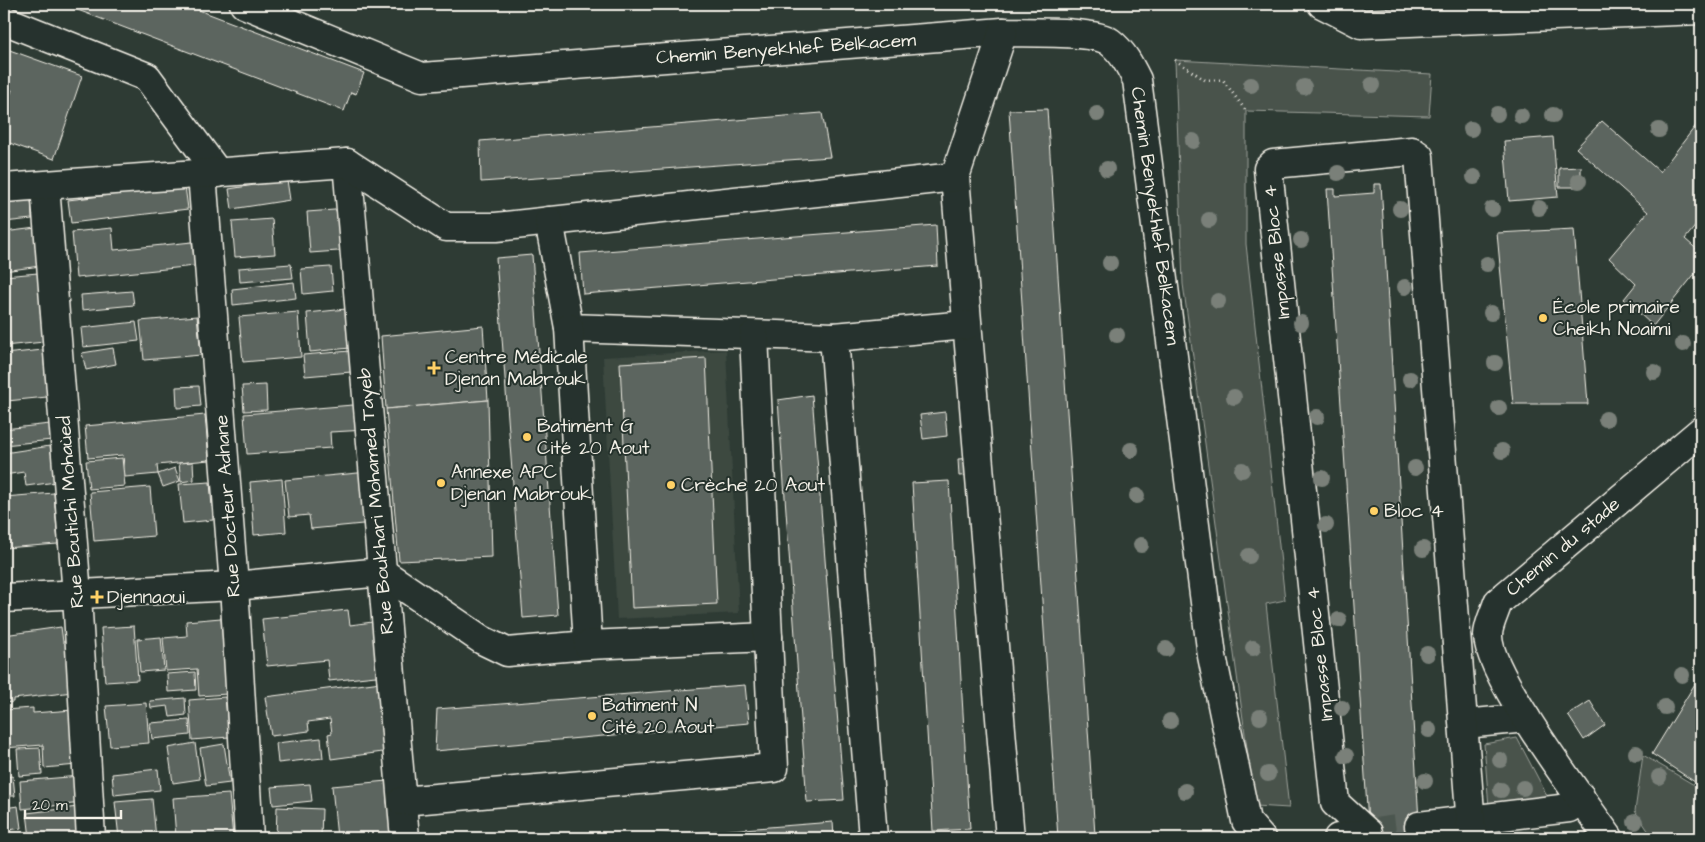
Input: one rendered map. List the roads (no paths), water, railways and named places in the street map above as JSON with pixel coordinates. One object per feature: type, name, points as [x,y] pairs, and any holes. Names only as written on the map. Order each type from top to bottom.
[{"type":"street","name":"Chemin Benyekhlef Belkacem","points":[[244,4],[422,77],[1003,32],[1086,35],[1109,41],[1127,59],[1137,80],[1212,656],[1246,821],[1261,838]]},
{"type":"street","points":[[1322,4],[1361,24],[1701,10]]},
{"type":"street","points":[[4,20],[147,77],[210,174]]},
{"type":"street","points":[[1003,32],[954,177],[1010,838]]},
{"type":"street","name":"Impasse Bloc 4","points":[[1338,838],[1368,832],[1335,803],[1268,169],[1273,164],[1412,151],[1418,156],[1464,724]]},
{"type":"street","points":[[4,188],[346,163],[446,227],[496,227],[954,177]]},
{"type":"street","name":"Rue Boukhari Mohamed Tayeb","points":[[346,163],[405,838]]},
{"type":"street","name":"Rue Docteur Adnane","points":[[210,174],[249,838]]},
{"type":"street","name":"Rue Boutichi Mohaùed","points":[[45,186],[78,595],[91,838]]},
{"type":"street","points":[[549,221],[569,328],[588,645]]},
{"type":"street","points":[[569,328],[834,337],[967,325]]},
{"type":"street","points":[[402,801],[774,768],[754,335]]},
{"type":"street","points":[[834,337],[873,838]]},
{"type":"street","name":"Chemin du stade","points":[[1609,838],[1526,718],[1495,662],[1488,635],[1498,602],[1701,431]]},
{"type":"street","points":[[4,598],[234,586],[382,572],[482,640],[507,652],[588,645],[768,637]]},
{"type":"street","points":[[1471,830],[1464,724],[1526,718]]},
{"type":"street","points":[[1419,826],[1471,830],[1569,808],[1580,796]]},
{"type":"tunnel","points":[[1368,833],[1419,826]]},
{"type":"place","name":"École primaire Cheikh Noaimi","points":[[1543,318]]},
{"type":"place","name":"Centre Médicale Djenan Mabrouk","points":[[434,368]]},
{"type":"place","name":"Batiment G Cité 20 Aout","points":[[527,437]]},
{"type":"place","name":"Annexe APC Djenan Mabrouk","points":[[441,483]]},
{"type":"place","name":"Crèche 20 Aout","points":[[671,485]]},
{"type":"place","name":"Bloc 4","points":[[1374,511]]},
{"type":"place","name":"Djennaoui","points":[[97,597]]},
{"type":"place","name":"Batiment N Cité 20 Aout","points":[[592,716]]}]
